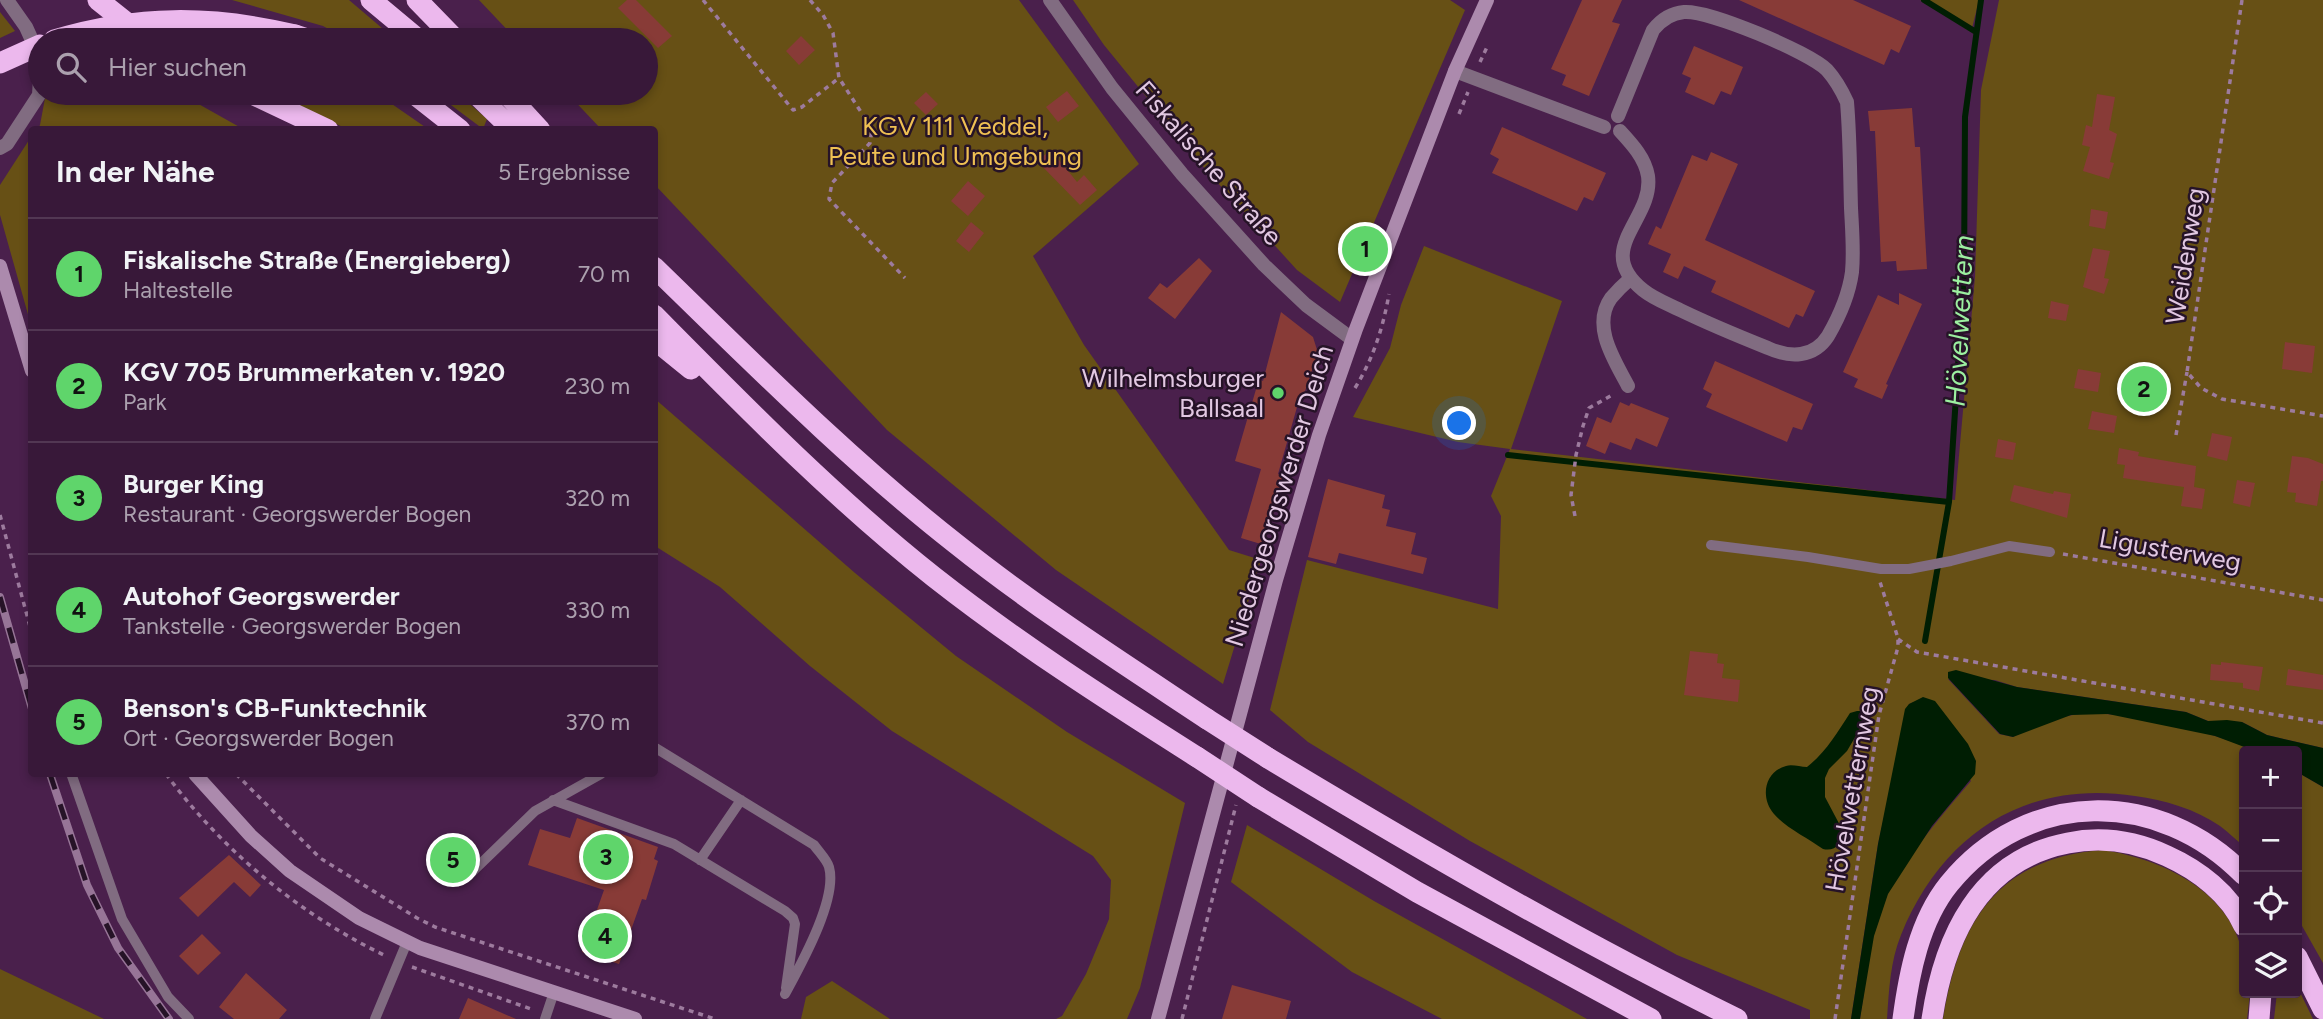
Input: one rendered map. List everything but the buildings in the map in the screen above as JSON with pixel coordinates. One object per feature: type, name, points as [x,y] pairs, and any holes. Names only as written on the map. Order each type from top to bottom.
[{"type":"highway","points":[[98,0],[132,28]]},
{"type":"highway","points":[[371,0],[405,28]]},
{"type":"highway","points":[[417,0],[444,28]]},
{"type":"highway","points":[[105,28],[155,20],[220,22],[251,28]]},
{"type":"highway","points":[[0,63],[28,50]]},
{"type":"highway","points":[[275,105],[320,126]]},
{"type":"highway","points":[[428,105],[455,126]]},
{"type":"highway","points":[[487,105],[509,126]]},
{"type":"highway","points":[[517,105],[536,126]]},
{"type":"highway","points":[[658,271],[836,442],[945,535],[1030,600],[1268,758],[1461,871],[1737,1019]]},
{"type":"highway","points":[[658,319],[772,435],[851,507],[933,576],[997,625],[1258,797],[1417,892],[1651,1019]]},
{"type":"highway","points":[[658,342],[772,435]]},
{"type":"highway","points":[[1902,1019],[1908,981],[1932,911],[1948,886],[1970,862],[1994,842],[2019,828],[2046,818],[2072,813],[2135,813],[2166,821],[2199,838],[2229,859],[2241,872]]},
{"type":"highway","points":[[1932,1019],[1937,984],[1947,953],[1972,905],[1990,883],[2010,867],[2053,846],[2104,839],[2133,843],[2159,852],[2185,864],[2209,882],[2227,900],[2239,918]]},
{"type":"highway","points":[[2302,967],[2323,1009]]},
{"type":"highway","points":[[2259,1019],[2261,998]]},
{"type":"street","points":[[7,0],[28,31]]},
{"type":"street","name":"Fiskalische Straße","points":[[1050,0],[1112,88],[1182,174],[1272,273],[1306,305],[1352,339]]},
{"type":"street","name":"Niedergeorgswerder Deich","points":[[1158,1019],[1276,580],[1319,435],[1352,339],[1455,71],[1487,0]]},
{"type":"street","points":[[1666,0],[1670,15]]},
{"type":"street","points":[[1618,116],[1653,30],[1670,15],[1693,12],[1733,24],[1808,57],[1826,69],[1847,102],[1852,273],[1845,300],[1823,343],[1810,353],[1791,356],[1775,351],[1660,301],[1630,278],[1622,261],[1623,245],[1645,198],[1648,177],[1639,155],[1620,131]]},
{"type":"street","points":[[1455,71],[1604,127],[1612,134],[1620,131],[1623,123],[1618,116]]},
{"type":"street","points":[[0,148],[7,144],[32,105]]},
{"type":"street","points":[[1604,127],[1608,117],[1618,116]]},
{"type":"street","points":[[0,266],[28,358]]},
{"type":"street","points":[[1628,386],[1605,341],[1604,319],[1610,300],[1630,278]]},
{"type":"street","points":[[198,777],[251,836],[290,871],[359,918],[407,942],[554,992],[596,1013],[635,1019]]},
{"type":"lane","points":[[1711,545],[1808,556],[1878,568],[1909,569],[2009,546],[2050,552]]},
{"type":"lane","points":[[553,800],[674,844],[793,918],[795,924],[785,994],[808,951],[828,897],[831,878],[829,866],[814,845],[658,749]]},
{"type":"lane","points":[[72,777],[122,919],[168,998],[189,1019]]},
{"type":"lane","points":[[471,873],[535,811],[595,777]]},
{"type":"lane","points":[[700,859],[741,800]]},
{"type":"lane","points":[[375,1019],[407,942]]},
{"type":"lane","points":[[545,1019],[554,992]]},
{"type":"path","points":[[704,0],[793,110],[802,107],[839,78]]},
{"type":"path","points":[[810,0],[833,33],[839,78],[872,129],[870,143],[832,183],[829,199],[905,278]]},
{"type":"path","name":"Weidenweg","points":[[2176,435],[2242,0]]},
{"type":"path","points":[[1458,116],[1488,45]]},
{"type":"path","points":[[1354,390],[1380,335],[1391,284]]},
{"type":"path","points":[[2187,372],[2201,388],[2222,399],[2323,416]]},
{"type":"path","points":[[1574,516],[1571,495],[1576,455],[1590,408],[1628,386]]},
{"type":"path","points":[[0,515],[28,619]]},
{"type":"path","name":"Ligusterweg","points":[[2050,552],[2323,600]]},
{"type":"path","name":"Hövelwetternweg","points":[[1835,1019],[1879,716],[1898,647],[1898,638],[1881,587],[1878,568]]},
{"type":"path","points":[[1898,638],[1917,652],[1940,657],[2323,723]]},
{"type":"path","points":[[239,777],[320,858],[417,918],[435,927],[715,1019]]},
{"type":"path","points":[[1182,1019],[1236,805]]},
{"type":"green space","points":[[232,0],[349,0],[382,28],[323,26]]},
{"type":"green space","name":"KGV 111 Veddel, Peute und Umgebung","points":[[479,0],[1019,0],[1139,164],[1033,256],[1084,345],[1229,550],[1261,560],[1223,684],[1056,570],[887,430],[658,188],[658,126],[598,126],[578,105],[658,105],[658,28],[506,28]]},
{"type":"green space","points":[[1073,0],[1450,0],[1465,10],[1340,302],[1297,270],[1206,170],[1104,45]]},
{"type":"green space","points":[[1920,0],[1979,0],[1971,32]]},
{"type":"green space","points":[[1999,0],[2323,0],[2323,748],[2267,735],[2242,722],[2208,721],[2186,712],[2017,687],[1995,680],[1948,679],[1999,734],[2013,737],[2058,718],[2091,713],[2165,723],[2243,746],[2239,746],[2239,842],[2220,826],[2200,815],[2179,806],[2135,796],[2095,793],[2058,796],[2024,806],[1992,821],[1964,842],[1940,868],[1918,899],[1897,945],[1887,1019],[1860,1019],[1873,938],[1888,893],[1916,849],[1971,781],[1914,702],[1909,704],[1878,844],[1851,1019],[1810,1019],[1810,1010],[1677,955],[1470,841],[1308,742],[1270,710],[1307,560],[1498,609],[1501,516],[1491,496],[1510,449],[1458,442],[1353,417],[1390,348],[1401,305],[1424,246],[1562,301],[1511,449],[1955,500],[1975,277],[1981,90]]},
{"type":"green space","points":[[0,12],[15,31],[0,38]]},
{"type":"green space","points":[[44,105],[200,105],[238,126],[39,126]]},
{"type":"green space","points":[[296,105],[393,105],[424,126],[341,126]]},
{"type":"green space","points":[[451,105],[471,105],[487,119],[484,126],[479,126]]},
{"type":"green space","points":[[28,142],[28,314],[0,215],[0,185]]},
{"type":"green space","points":[[658,401],[855,573],[956,656],[1067,732],[1185,803],[1140,988],[1127,1019],[1056,1019],[1062,1016],[1086,974],[1109,919],[1111,880],[1093,856],[892,731],[810,666],[720,587],[658,548]]},
{"type":"green space","points":[[2302,775],[2323,787],[2323,963],[2302,926]]},
{"type":"green space","points":[[1247,825],[1374,901],[1587,1019],[1442,1019],[1352,972],[1231,882]]},
{"type":"green space","points":[[2103,850],[2125,854],[2169,870],[2208,896],[2224,912],[2236,932],[2239,942],[2239,998],[2249,998],[2247,1019],[1943,1019],[1960,953],[1973,925],[1989,901],[2010,881],[2036,866],[2066,856]]},
{"type":"green space","points":[[0,969],[104,1019],[0,1019]]},
{"type":"green space","points":[[832,981],[890,1019],[801,1019],[806,997]]},
{"type":"green space","points":[[2302,996],[2313,1019],[2274,1019],[2276,998]]},
{"type":"shaded area","points":[[1956,670],[2017,687],[2186,712],[2208,721],[2242,722],[2267,735],[2323,748],[2323,787],[2302,775],[2302,746],[2242,746],[2215,736],[2108,714],[2071,715],[2013,737],[2000,734],[1948,678],[1948,672]]},
{"type":"shaded area","points":[[1923,697],[1935,701],[1968,744],[1976,761],[1975,774],[1932,826],[1888,894],[1874,936],[1860,1019],[1851,1019],[1878,844],[1905,709]]},
{"type":"shaded area","points":[[1862,711],[1864,722],[1847,751],[1829,769],[1825,778],[1825,797],[1843,831],[1840,843],[1827,850],[1774,814],[1767,801],[1766,786],[1779,769],[1788,765],[1807,767],[1826,749],[1850,713]]},
{"type":"waterway","points":[[1924,0],[1976,32]]},
{"type":"waterway","name":"Hövelwettern","points":[[1925,641],[1949,502],[1964,276],[1965,117],[1981,0]]},
{"type":"waterway","points":[[1508,455],[1949,502]]},
{"type":"railway","points":[[0,597],[28,695]]},
{"type":"railway","points":[[51,777],[87,885],[118,948],[169,1019]]},
{"type":"place","name":"Fiskalische Straße (Energieberg)","points":[[1365,249]]},
{"type":"place","name":"KGV 705 Brummerkaten v. 1920","points":[[2144,389]]},
{"type":"place","name":"Wilhelmsburger Ballsaal","points":[[1278,393]]},
{"type":"place","name":"Burger King","points":[[606,857]]},
{"type":"place","name":"Benson's CB-Funktechnik","points":[[453,860]]},
{"type":"place","name":"Autohof Georgswerder","points":[[605,936]]}]
